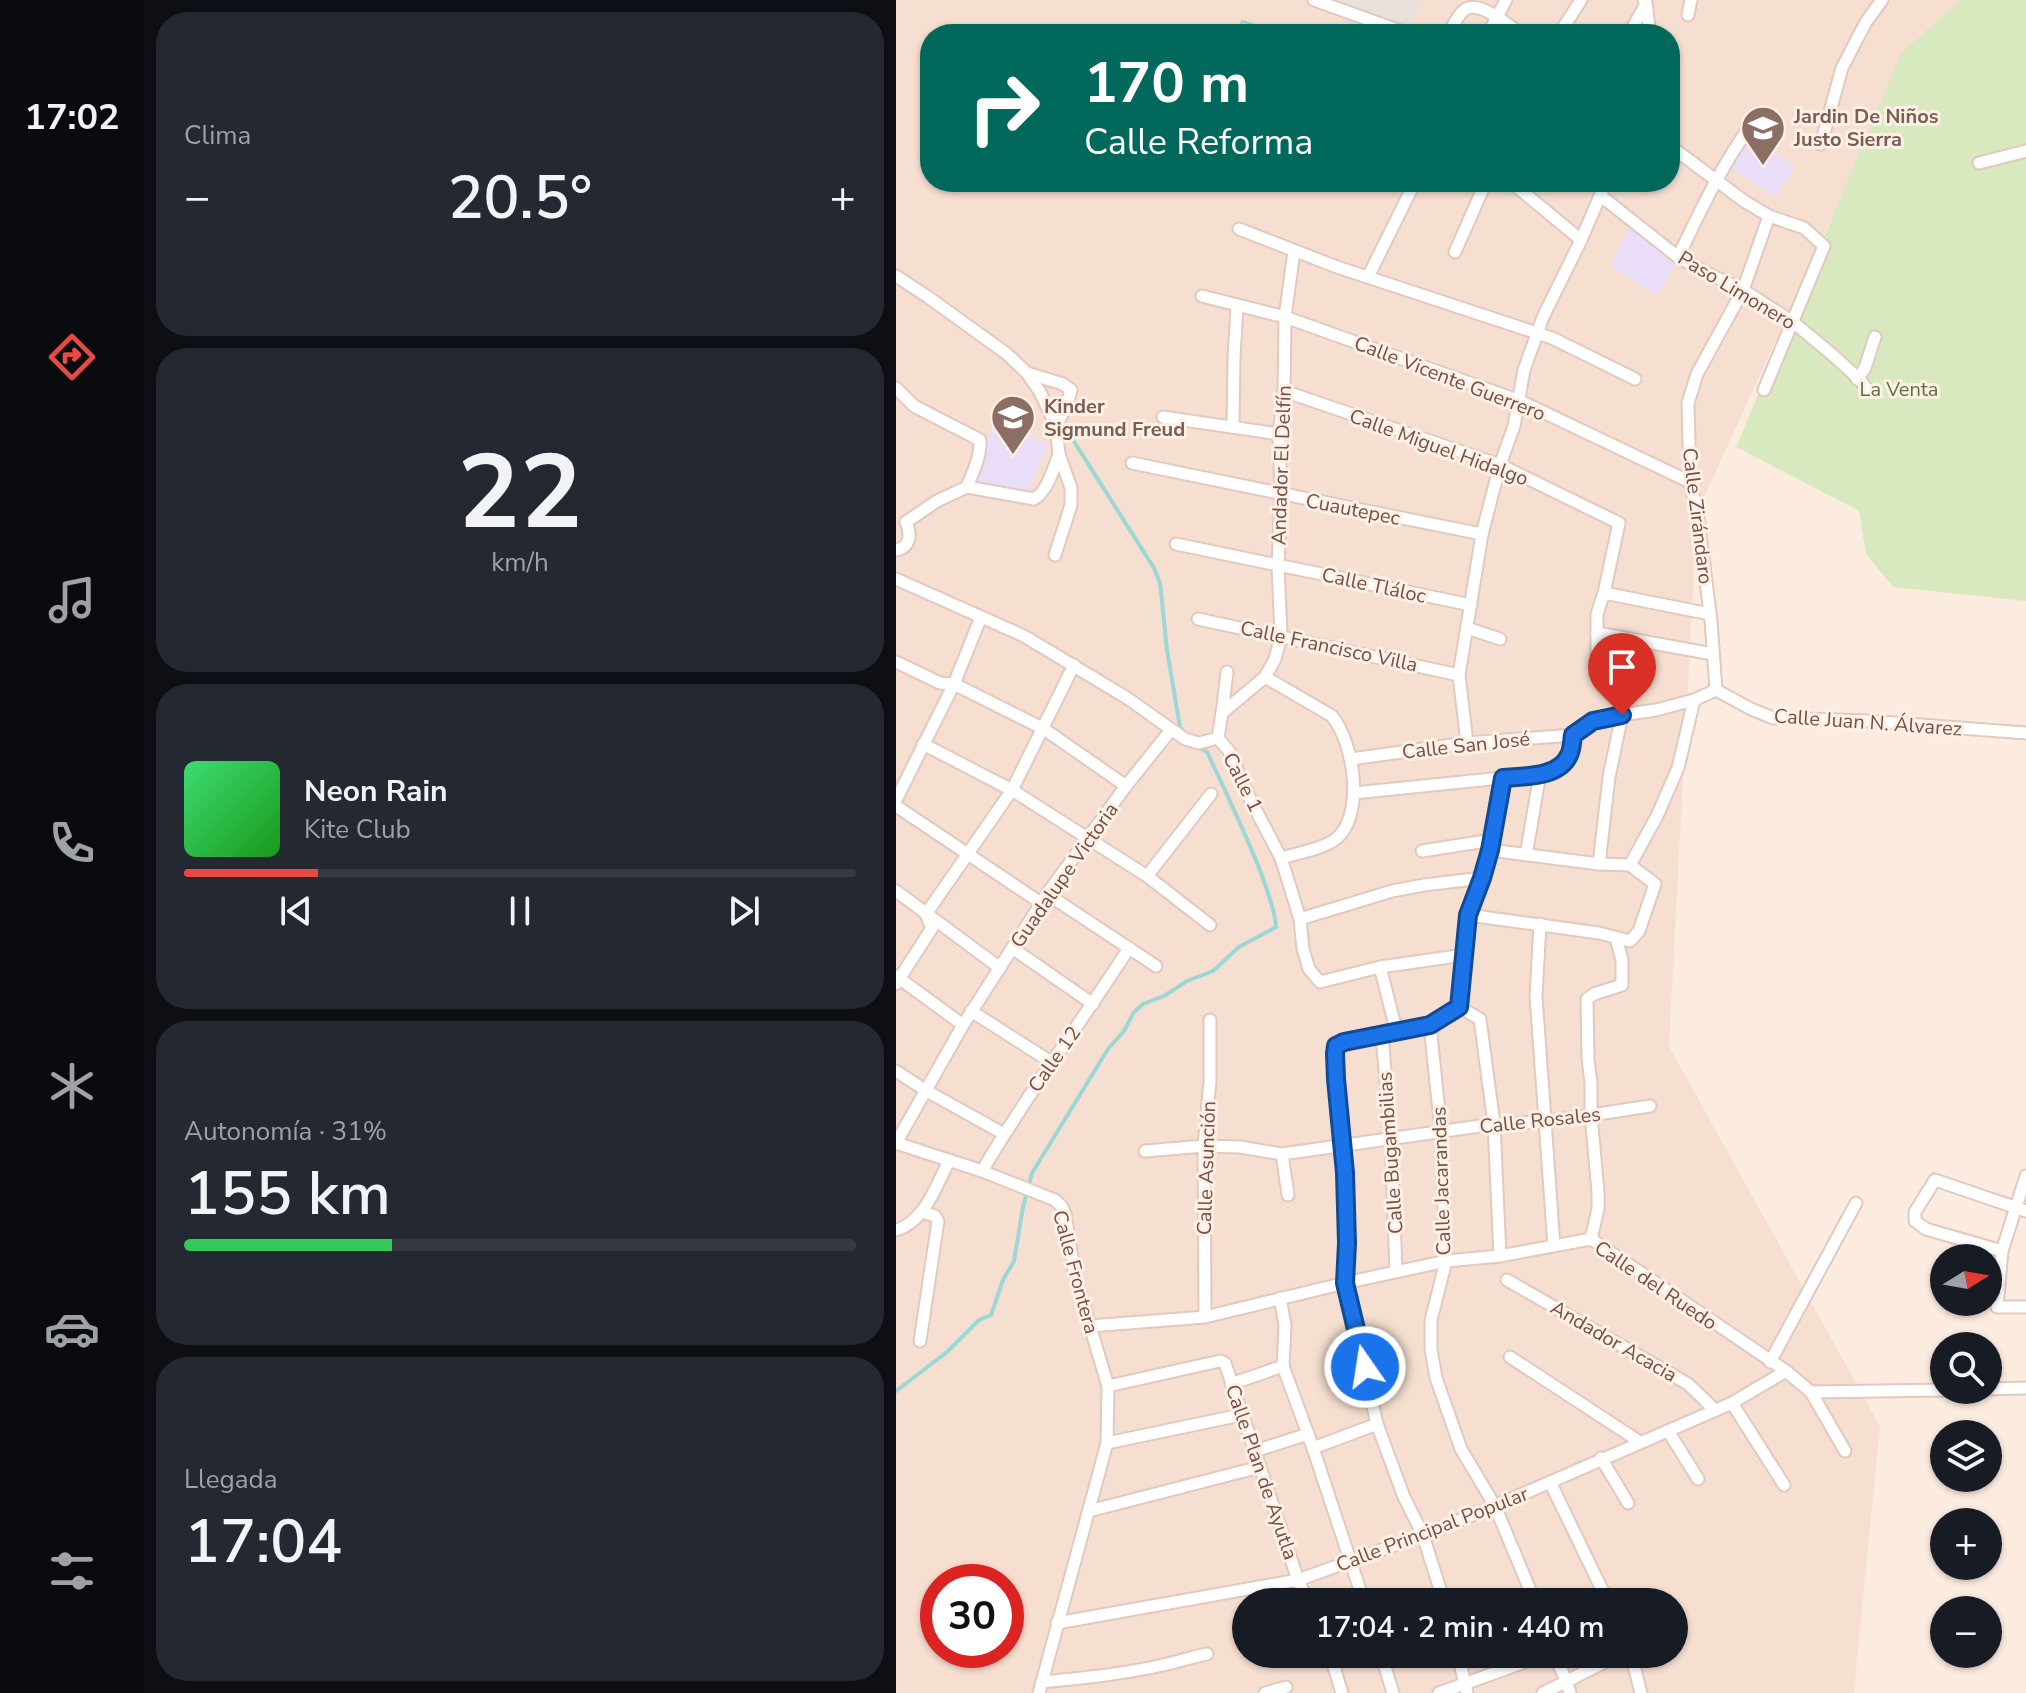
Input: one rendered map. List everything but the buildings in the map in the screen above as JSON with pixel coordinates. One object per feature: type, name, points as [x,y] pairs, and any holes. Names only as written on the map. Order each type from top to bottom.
[{"type":"street","points":[[1314,0],[1369,24]]},
{"type":"street","points":[[1493,24],[1506,0]]},
{"type":"street","points":[[1565,24],[1581,0]]},
{"type":"street","points":[[1688,15],[1691,0]]},
{"type":"street","points":[[1821,144],[1842,68],[1866,22],[1882,0]]},
{"type":"street","points":[[1634,24],[1645,2]]},
{"type":"street","points":[[1645,2],[1648,24]]},
{"type":"street","points":[[1454,24],[1464,9],[1470,7],[1497,15],[1508,24]]},
{"type":"street","points":[[1678,257],[1716,180],[1749,128]]},
{"type":"street","points":[[1979,163],[2026,151]]},
{"type":"street","points":[[1680,153],[1744,201],[1769,216],[1804,228],[1824,246],[1764,390]]},
{"type":"street","points":[[1368,277],[1410,192]]},
{"type":"street","points":[[1455,252],[1482,192]]},
{"type":"street","points":[[1523,192],[1581,240]]},
{"type":"street","points":[[1467,743],[1459,675],[1482,534],[1514,426],[1524,370],[1543,317],[1602,192]]},
{"type":"street","name":"Paso Limonero","points":[[1601,196],[1678,257],[1743,290],[1793,322],[1834,356],[1867,390]]},
{"type":"street","name":"Calle Zirándaro","points":[[1716,690],[1698,518],[1690,482],[1688,403],[1697,374],[1743,290],[1769,216]]},
{"type":"street","points":[[1239,229],[1368,277],[1562,342],[1635,379]]},
{"type":"street","name":"Andador El Delfín","points":[[1265,677],[1275,659],[1281,636],[1279,434],[1284,391],[1285,317],[1294,251]]},
{"type":"street","points":[[896,276],[1007,354],[1027,373],[1040,392],[1056,426],[1059,454],[1071,488],[1071,505],[1055,555]]},
{"type":"street","name":"Calle Vicente Guerrero","points":[[1202,296],[1285,317],[1520,401],[1690,482]]},
{"type":"street","points":[[1233,426],[1237,305]]},
{"type":"street","points":[[1857,379],[1865,368],[1875,337]]},
{"type":"street","points":[[1027,373],[1063,384],[1071,390],[1056,426]]},
{"type":"street","points":[[896,388],[914,406],[980,440],[978,458],[967,487]]},
{"type":"street","name":"Calle Miguel Hidalgo","points":[[1284,391],[1500,465],[1619,523],[1597,614],[1597,654]]},
{"type":"street","points":[[1163,417],[1279,434]]},
{"type":"street","points":[[896,550],[908,542],[910,532],[901,521],[967,487],[1034,499],[1039,497],[1059,454]]},
{"type":"street","name":"Cuautepec","points":[[1132,463],[1482,534]]},
{"type":"street","name":"Calle Tláloc","points":[[1176,544],[1471,605]]},
{"type":"street","points":[[896,579],[1024,636],[1127,698],[1185,739],[1199,743],[1218,738]]},
{"type":"street","points":[[1604,593],[1710,614]]},
{"type":"street","points":[[981,617],[954,684],[896,803],[969,854],[1156,966]]},
{"type":"street","name":"Calle Francisco Villa","points":[[1198,619],[1459,675]]},
{"type":"street","points":[[1467,628],[1500,639]]},
{"type":"street","points":[[1597,633],[1713,654]]},
{"type":"street","points":[[896,662],[940,683],[954,684],[1044,729],[1126,786]]},
{"type":"street","points":[[926,914],[1012,790],[1074,665]]},
{"type":"street","name":"Calle 1","points":[[1227,672],[1218,738],[1229,751],[1281,858],[1300,919]]},
{"type":"street","points":[[1222,713],[1265,677],[1332,716],[1339,724],[1351,759],[1354,793],[1348,822],[1340,835],[1329,843],[1281,858]]},
{"type":"street","name":"Calle San José","points":[[1351,759],[1467,743],[1573,735],[1593,721],[1656,710],[1694,700],[1716,690]]},
{"type":"street","name":"Calle Juan N. Álvarez","points":[[1716,690],[1773,718],[1869,721],[2026,733]]},
{"type":"street","points":[[1630,865],[1657,816],[1678,768],[1694,700]]},
{"type":"street","points":[[1599,864],[1609,777],[1622,715]]},
{"type":"street","name":"Guadalupe Victoria","points":[[896,1143],[971,1011],[1044,898],[1171,730]]},
{"type":"street","points":[[1354,793],[1540,774],[1559,768],[1569,755],[1573,735]]},
{"type":"street","points":[[923,744],[1012,790],[1147,876],[1210,925]]},
{"type":"street","points":[[1526,855],[1540,774]]},
{"type":"street","points":[[1459,1007],[1468,915],[1491,845],[1503,778]]},
{"type":"street","points":[[1147,876],[1211,794]]},
{"type":"street","points":[[1422,851],[1491,845],[1526,855],[1630,865],[1655,884],[1639,931],[1630,941],[1599,933],[1468,915]]},
{"type":"street","points":[[1464,955],[1380,967],[1320,982],[1309,969],[1300,919],[1392,891],[1482,878]]},
{"type":"street","points":[[896,891],[1000,968]]},
{"type":"street","points":[[926,914],[932,928],[897,980],[963,1025]]},
{"type":"street","points":[[1540,924],[1536,996],[1554,1246]]},
{"type":"street","points":[[1591,1239],[1598,1209],[1598,1192],[1591,1115],[1587,999],[1622,985],[1622,960],[1616,938]]},
{"type":"street","points":[[1012,948],[1093,1004]]},
{"type":"street","name":"Calle 12","points":[[982,1171],[1129,948]]},
{"type":"street","points":[[1380,967],[1397,1033]]},
{"type":"street","points":[[1440,1588],[1423,1535],[1404,1497],[1377,1424],[1345,1283],[1345,1173],[1335,1066],[1336,1046],[1344,1042],[1430,1025],[1459,1007]]},
{"type":"street","points":[[1459,1007],[1480,1019],[1494,1124],[1500,1256]]},
{"type":"street","points":[[971,1011],[1051,1062]]},
{"type":"street","name":"Calle Asunción","points":[[1205,1317],[1204,1146],[1210,1081],[1210,1020]]},
{"type":"street","name":"Calle Jacarandas","points":[[1430,1025],[1441,1131],[1446,1261],[1431,1320],[1431,1349],[1436,1378],[1461,1449],[1495,1506],[1528,1588]]},
{"type":"street","name":"Calle Bugambilias","points":[[1382,1036],[1391,1138],[1396,1271]]},
{"type":"street","points":[[896,1071],[1004,1134]]},
{"type":"street","name":"Calle Rosales","points":[[1145,1151],[1204,1146],[1240,1147],[1282,1154],[1650,1106]]},
{"type":"street","name":"Calle Frontera","points":[[896,1143],[982,1171],[1055,1200],[1062,1207],[1075,1276],[1108,1386],[1107,1443],[1040,1688]]},
{"type":"street","points":[[1282,1154],[1288,1195]]},
{"type":"street","points":[[896,1230],[904,1228],[922,1212],[949,1161]]},
{"type":"street","points":[[2002,1251],[2021,1210],[2026,1176]]},
{"type":"street","points":[[1978,1244],[1926,1229],[1915,1221],[1915,1212],[1935,1180],[2021,1210]]},
{"type":"street","points":[[1770,1362],[1856,1203]]},
{"type":"street","points":[[920,1341],[938,1221],[935,1216],[922,1212]]},
{"type":"street","name":"Calle del Ruedo","points":[[1090,1326],[1205,1317],[1396,1271],[1591,1239],[1786,1371],[1811,1392]]},
{"type":"street","name":"Andador Acacia","points":[[1507,1280],[1688,1384],[1715,1410]]},
{"type":"street","points":[[1280,1298],[1285,1325],[1283,1366],[1360,1588]]},
{"type":"street","points":[[2002,1307],[2026,1307]]},
{"type":"street","points":[[1510,1357],[1640,1442]]},
{"type":"street","name":"Calle Plan de Ayutla","points":[[1108,1386],[1220,1361],[1225,1363],[1302,1588]]},
{"type":"street","points":[[1231,1384],[1283,1366]]},
{"type":"street","name":"Calle Principal Popular","points":[[1057,1623],[1298,1580],[1495,1506],[1732,1403],[1786,1371]]},
{"type":"street","points":[[2002,1389],[2026,1388]]},
{"type":"street","points":[[1845,1451],[1811,1392],[1930,1390]]},
{"type":"street","points":[[1732,1403],[1784,1485]]},
{"type":"street","points":[[1107,1443],[1241,1415]]},
{"type":"street","points":[[1313,1448],[1377,1424]]},
{"type":"street","points":[[1668,1431],[1698,1479]]},
{"type":"street","points":[[1255,1451],[1308,1434]]},
{"type":"street","points":[[1601,1458],[1628,1503]]},
{"type":"street","points":[[1089,1511],[1260,1467]]},
{"type":"street","points":[[1550,1482],[1601,1588]]},
{"type":"street","points":[[1040,1688],[1207,1654]]},
{"type":"street","points":[[1334,1668],[1342,1693]]},
{"type":"street","points":[[1385,1668],[1393,1693]]},
{"type":"street","points":[[1461,1668],[1466,1689]]},
{"type":"street","points":[[1439,1693],[1466,1689],[1515,1668]]},
{"type":"street","points":[[1560,1668],[1570,1693]]},
{"type":"street","points":[[1543,1693],[1591,1668]]},
{"type":"street","points":[[1635,1668],[1641,1693]]},
{"type":"street","points":[[1265,1693],[1286,1687]]},
{"type":"shaded area","points":[[896,0],[2016,0],[1874,125],[1697,513],[1669,1046],[1880,1426],[1854,1693],[896,1693]]},
{"type":"shaded area","points":[[1334,0],[1421,0],[1412,24],[1400,24]]},
{"type":"shaded area","name":"Jardin De Niños Justo Sierra","points":[[1750,136],[1795,167],[1775,197],[1730,167]]},
{"type":"shaded area","points":[[1632,225],[1678,260],[1658,296],[1610,266]]},
{"type":"shaded area","name":"Kinder Sigmund Freud","points":[[995,423],[1048,444],[1028,492],[979,486],[976,483],[986,458],[981,455]]},
{"type":"green space","name":"La Venta","points":[[1961,0],[2026,0],[2026,601],[1893,587],[1866,554],[1859,511],[1736,447],[1901,53]]},
{"type":"waterway","points":[[1068,432],[1154,568],[1160,583],[1180,727],[1187,736]]},
{"type":"waterway","points":[[896,1391],[947,1352],[979,1320],[991,1315],[1003,1280],[1014,1261],[1032,1173],[1134,1012],[1187,981],[1213,971],[1239,947],[1276,927],[1270,900],[1248,842],[1207,752],[1199,747]]},
{"type":"place","name":"Jardin De Niños Justo Sierra","points":[[1763,167]]},
{"type":"place","name":"Kinder Sigmund Freud","points":[[1013,456]]},
{"type":"route","points":[[1365,1367],[1345,1283],[1345,1173],[1336,1046],[1430,1025],[1459,1007],[1468,915],[1490,850],[1503,778],[1540,774],[1559,768],[1569,755],[1573,735],[1593,721],[1622,715]]}]
